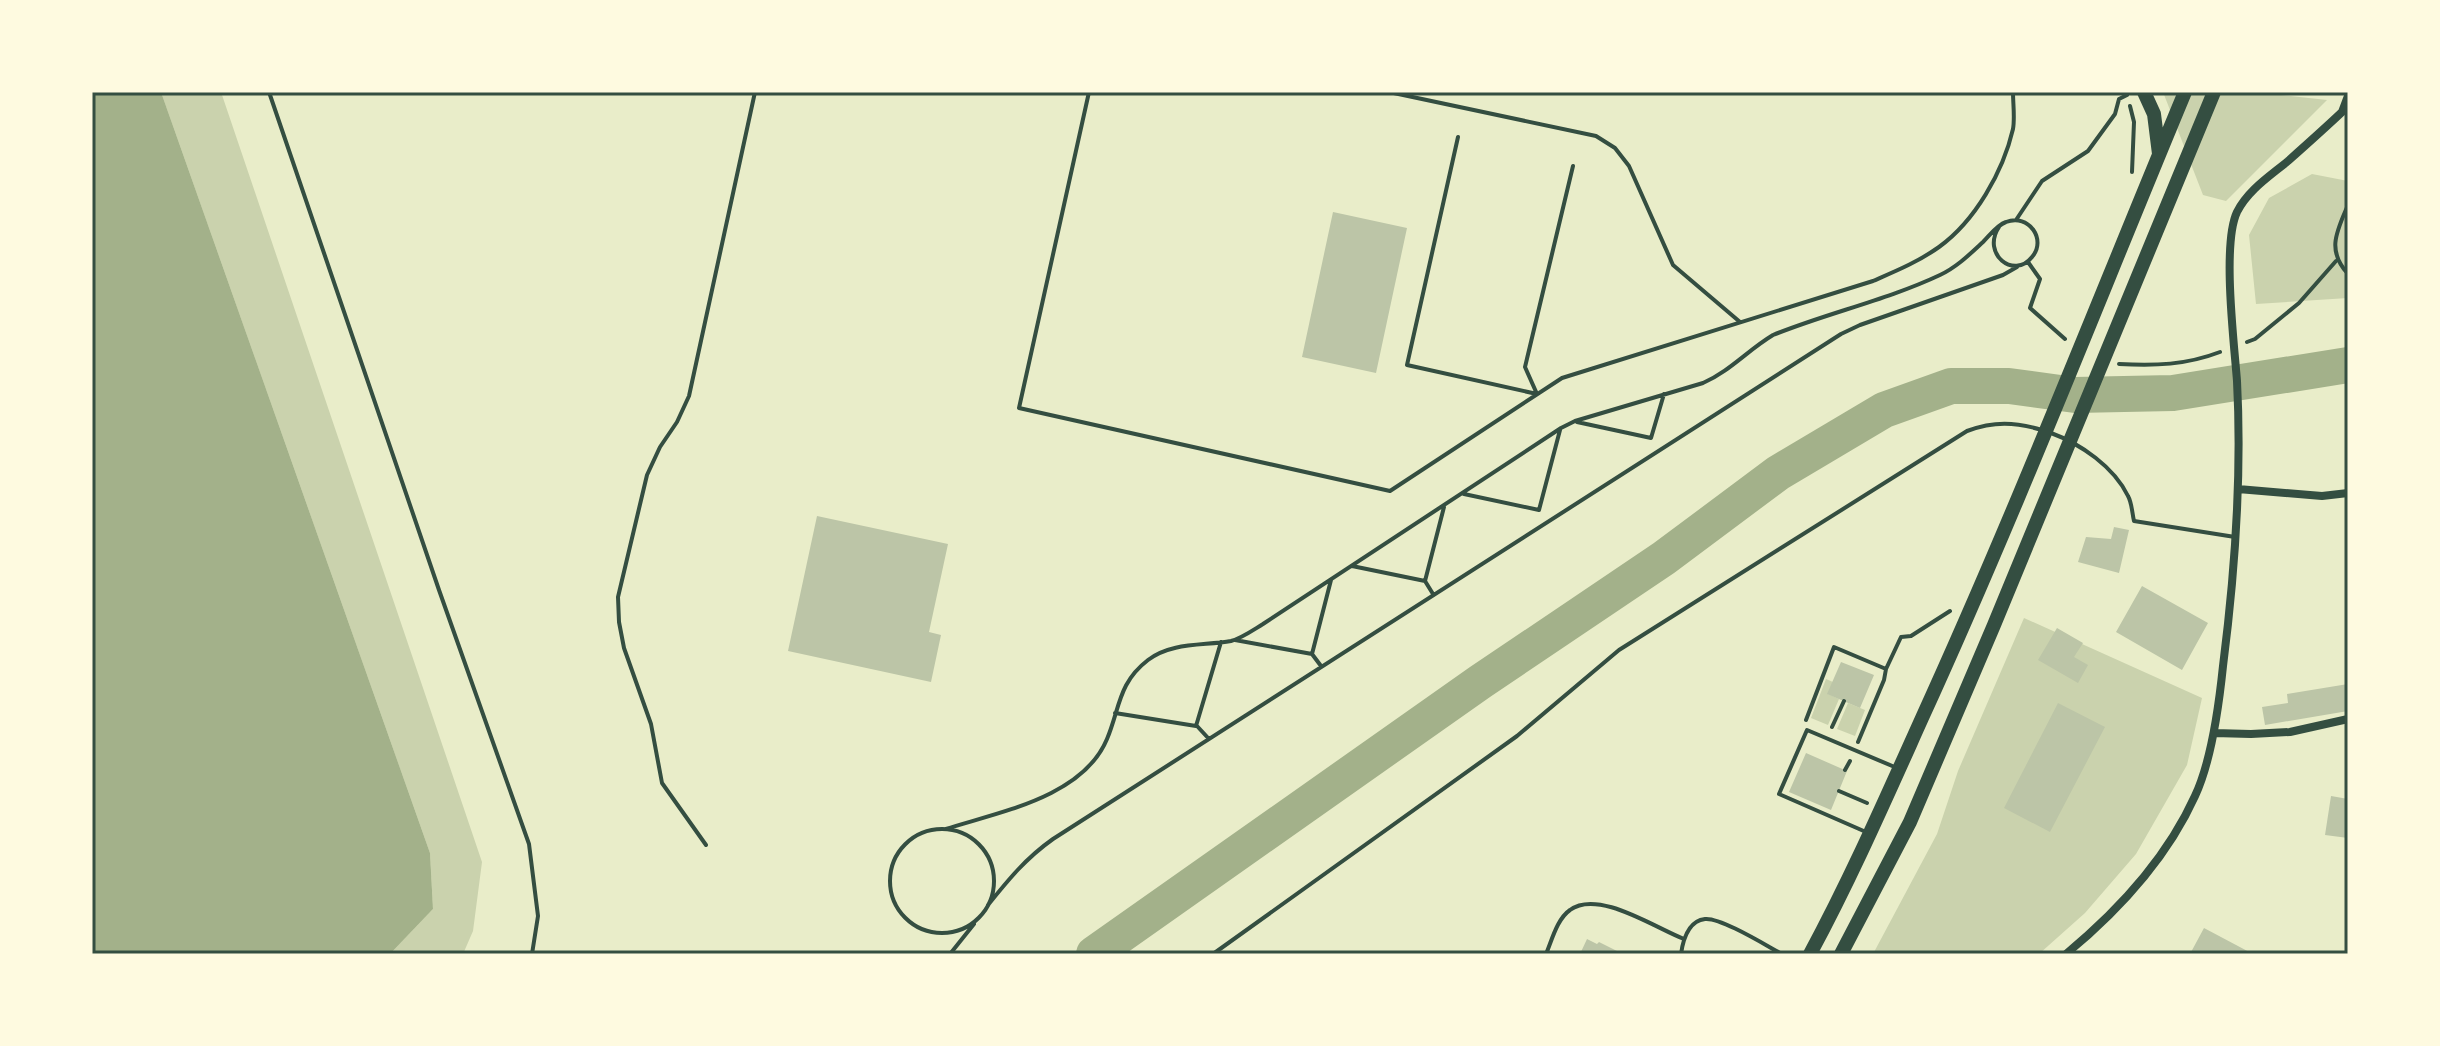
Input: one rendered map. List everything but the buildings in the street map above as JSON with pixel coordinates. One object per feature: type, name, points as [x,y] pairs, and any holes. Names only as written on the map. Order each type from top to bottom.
[{"type":"main road","points":[[2144,92],[2154,114],[2159,155]]},
{"type":"main road","points":[[1810,954],[1869,834],[1969,614],[2185,92]]},
{"type":"main road","points":[[1841,954],[1910,822],[2214,92]]},
{"type":"street","points":[[2066,954],[2099,927],[2167,847],[2197,794],[2214,733],[2228,631],[2238,489],[2240,438],[2230,277],[2231,234],[2237,213],[2251,192],[2342,112],[2348,96]]},
{"type":"street","points":[[2238,489],[2322,496],[2348,493]]},
{"type":"street","points":[[2214,733],[2290,732],[2348,719]]},
{"type":"lane","points":[[269,92],[529,844],[538,916],[532,954]]},
{"type":"lane","points":[[706,845],[662,783],[651,724],[624,648],[618,597],[647,475],[689,396],[755,92]]},
{"type":"lane","points":[[1089,92],[1019,408],[1390,491],[1562,378],[1873,281],[1908,266],[1941,245],[1985,196],[2001,163],[2014,126],[2013,92]]},
{"type":"lane","points":[[1389,92],[1596,136],[1615,148],[1629,166],[1673,265],[1740,322]]},
{"type":"lane","points":[[1458,137],[1407,365],[1537,394]]},
{"type":"lane","points":[[1537,394],[1525,367],[1573,166]]},
{"type":"lane","points":[[1213,954],[1517,736],[1619,650],[1967,431],[1989,423],[2012,424],[2038,428],[2063,437],[2094,456],[2110,472],[2129,497],[2134,521],[2235,537]]},
{"type":"lane","points":[[1869,834],[1779,794],[1807,730],[1899,769]]},
{"type":"lane","points":[[1546,954],[1569,910],[1584,903],[1604,903],[1684,939]]},
{"type":"lane","points":[[1681,954],[1684,939],[1693,924],[1705,919],[1720,922],[1782,954]]},
{"type":"path","points":[[2016,220],[2042,181],[2088,151],[2115,114],[2119,99],[2126,94],[2134,122],[2134,162]]},
{"type":"path","points":[[2348,205],[2335,237],[2336,261],[2348,274]]},
{"type":"path","points":[[950,954],[1013,872],[1031,854],[1841,334],[2003,275],[2035,255],[2038,237],[2026,222],[2007,221],[1963,261],[1943,274],[1773,335],[1753,347],[1721,375],[1561,428],[1235,640]]},
{"type":"path","points":[[1999,227],[1993,235],[1995,254],[2001,261],[2019,266]]},
{"type":"path","points":[[2242,344],[2255,339],[2299,303],[2336,261]]},
{"type":"path","points":[[2028,262],[2040,279],[2030,308],[2072,346]]},
{"type":"path","points":[[2110,364],[2157,366],[2202,358],[2229,349]]},
{"type":"path","points":[[1575,421],[1651,438],[1664,394]]},
{"type":"path","points":[[1461,494],[1539,510],[1561,428]]},
{"type":"path","points":[[1433,594],[1425,581],[1445,504]]},
{"type":"path","points":[[1351,566],[1425,581]]},
{"type":"path","points":[[1312,654],[1332,578]]},
{"type":"path","points":[[1860,738],[1901,637],[1911,636],[1955,608]]},
{"type":"path","points":[[978,919],[964,928],[947,933],[930,932],[914,925],[893,899],[890,882],[893,865],[901,849],[913,838],[929,831],[946,829],[1032,802],[1072,781],[1091,764],[1106,741],[1121,691],[1147,660],[1162,651],[1235,640],[1312,654],[1321,666]]},
{"type":"path","points":[[1196,726],[1221,642]]},
{"type":"path","points":[[1807,730],[1806,716],[1834,647],[1886,669]]},
{"type":"path","points":[[1832,727],[1844,701]]},
{"type":"path","points":[[1114,713],[1196,726],[1209,739]]},
{"type":"path","points":[[1845,770],[1851,758]]},
{"type":"path","points":[[946,829],[963,833],[977,842],[988,856],[994,872],[994,889],[988,905]]},
{"type":"shaded area","points":[[92,92],[161,92],[430,853],[433,909],[390,954],[92,954]]},
{"type":"shaded area","points":[[161,92],[221,92],[482,862],[473,931],[463,954],[390,954],[433,909],[430,853]]},
{"type":"shaded area","points":[[2163,92],[2269,92],[2327,100],[2226,201],[2203,195]]},
{"type":"shaded area","points":[[2312,174],[2348,181],[2348,298],[2256,304],[2249,235],[2269,198]]},
{"type":"shaded area","points":[[2024,618],[2202,698],[2187,765],[2136,854],[2085,913],[2039,954],[1873,954],[1937,834],[1958,771]]},
{"type":"shaded area","points":[[1826,679],[1833,682],[1828,694],[1839,699],[1828,725],[1811,718]]},
{"type":"shaded area","points":[[1848,703],[1865,710],[1855,736],[1837,729]]},
{"type":"waterway","points":[[1094,954],[1480,682],[1664,558],[1778,473],[1884,410],[1951,386],[2009,386],[2075,395],[2173,393],[2348,365]]}]
